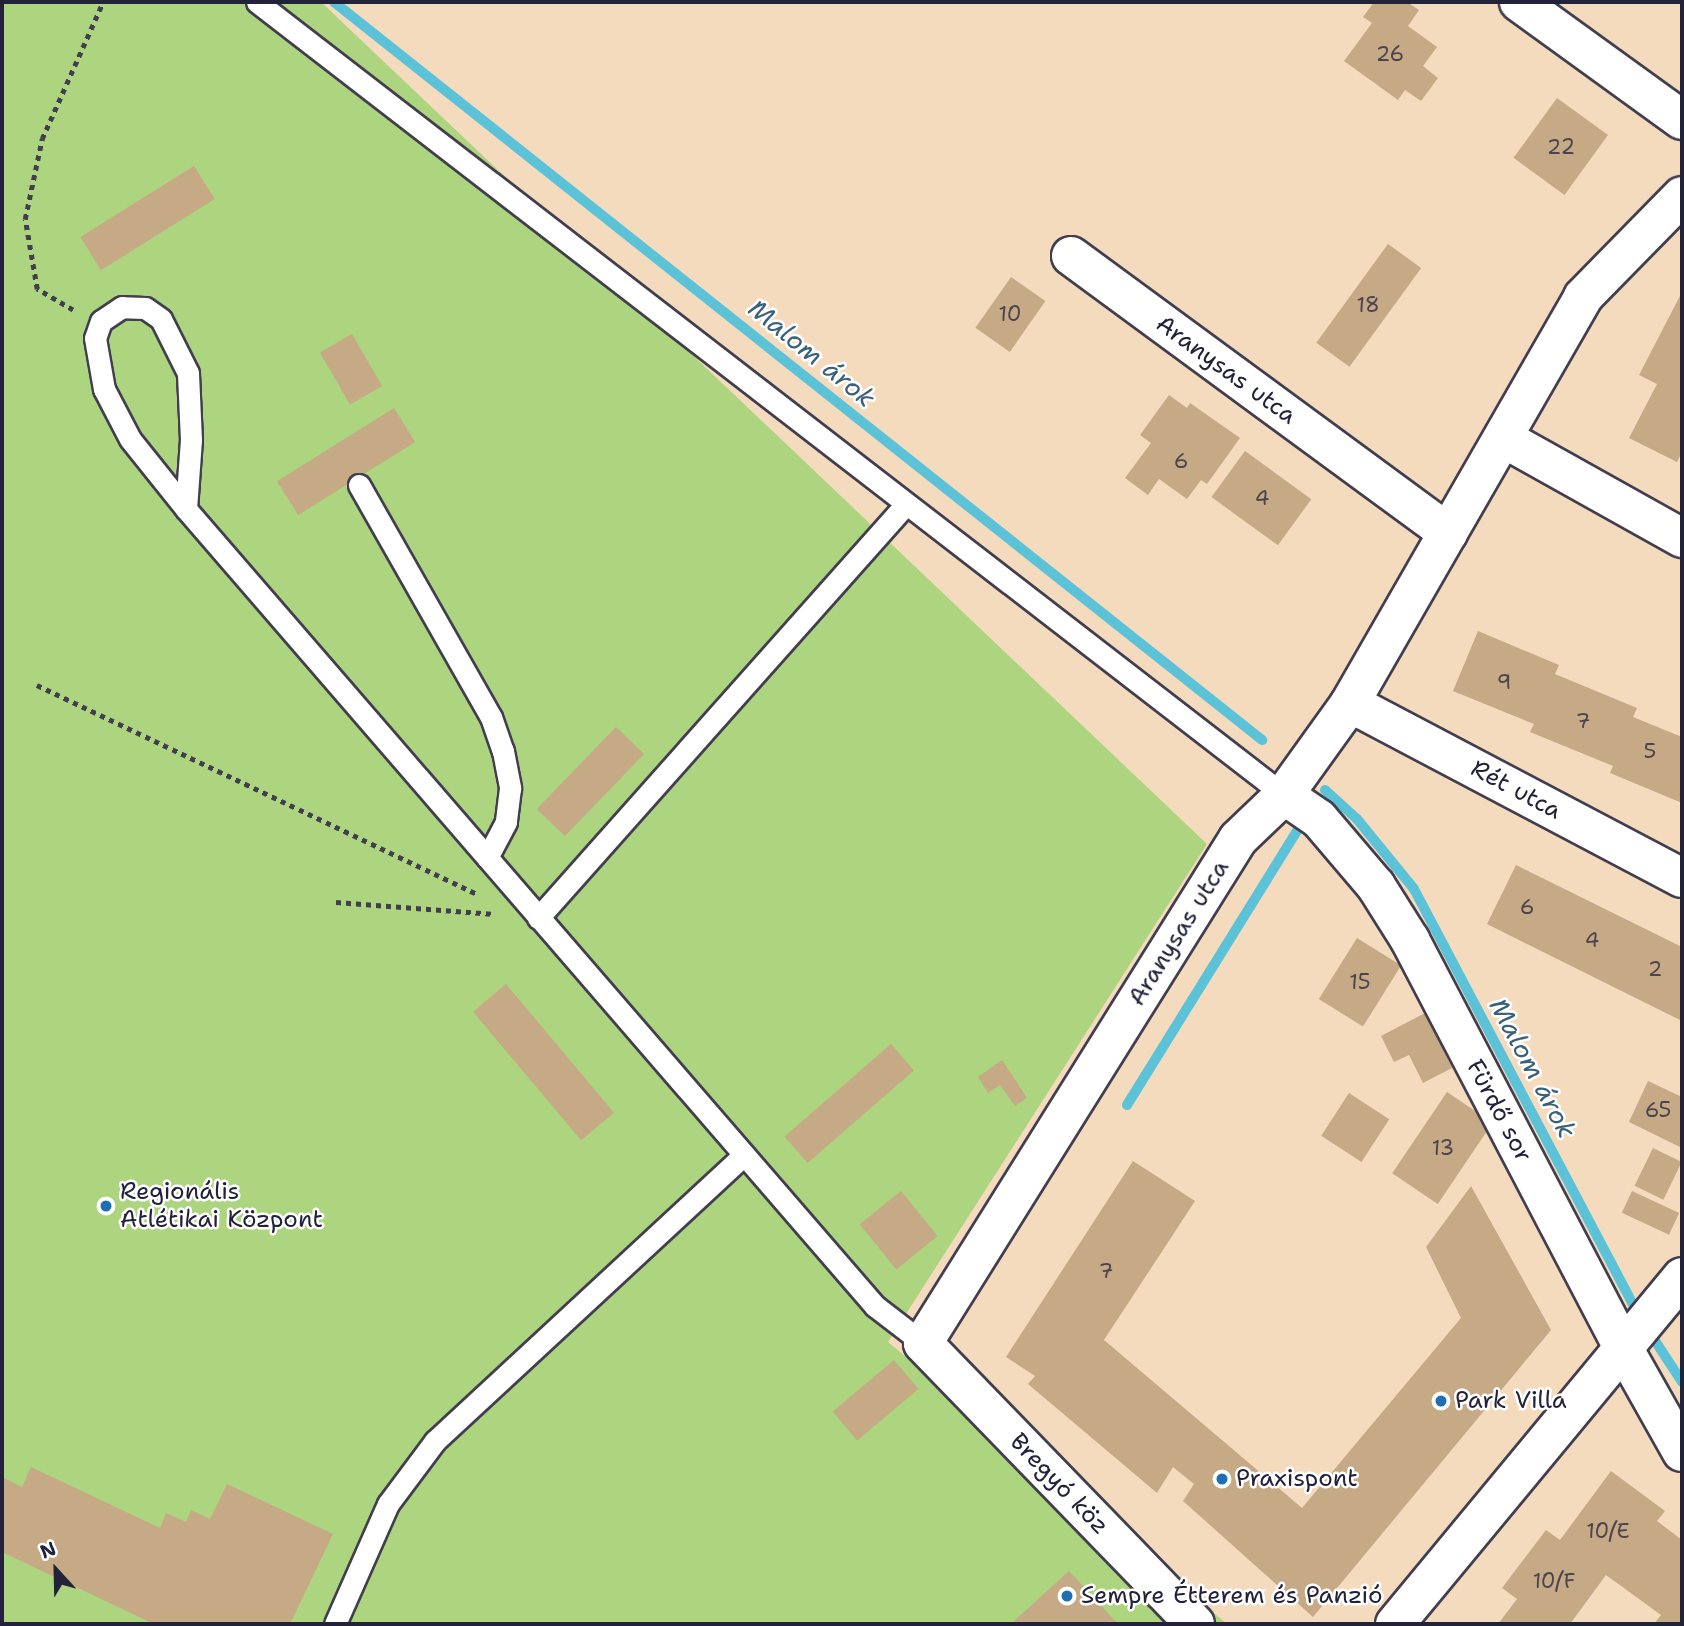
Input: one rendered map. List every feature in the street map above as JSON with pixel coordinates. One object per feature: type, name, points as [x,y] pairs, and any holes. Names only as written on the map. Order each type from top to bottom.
[{"type":"street","points":[[1519,2],[1682,120]]},
{"type":"street","name":"Aranysas utca","points":[[923,1343],[1238,838],[1284,795],[1350,703],[1583,297],[1682,196]]},
{"type":"street","name":"Aranysas utca","points":[[1071,256],[1448,533]]},
{"type":"street","points":[[1503,438],[1682,538]]},
{"type":"street","name":"Rét utca","points":[[1350,703],[1682,878]]},
{"type":"street","name":"Fürdő sor","points":[[1284,795],[1319,819],[1376,886],[1403,929],[1625,1351],[1682,1452]]},
{"type":"street","points":[[1395,1624],[1625,1351],[1681,1278]]},
{"type":"street","name":"Bregyó köz","points":[[923,1343],[1195,1624]]},
{"type":"lane","points":[[257,2],[1284,795]]},
{"type":"lane","points":[[186,509],[191,440],[188,373],[178,346],[161,319],[145,308],[122,307],[101,321],[95,338],[104,389],[130,439],[186,509],[875,1307],[923,1343]]},
{"type":"lane","points":[[359,485],[491,717],[503,751],[510,788],[506,822],[487,857]]},
{"type":"lane","points":[[538,918],[906,504]]},
{"type":"lane","points":[[335,1624],[388,1504],[435,1441],[744,1155]]},
{"type":"path","points":[[101,321],[58,305],[37,289],[24,219],[42,139],[103,2]]},
{"type":"path","points":[[37,685],[478,894]]},
{"type":"path","points":[[336,902],[538,918]]},
{"type":"green space","points":[[2,2],[321,2],[1207,844],[888,1342],[1227,1624],[2,1624]]},
{"type":"building","points":[[1374,2],[1407,2],[1419,10],[1408,26],[1437,47],[1423,66],[1438,78],[1421,101],[1405,90],[1398,100],[1344,61],[1372,23],[1363,17]]},
{"type":"building","points":[[1557,98],[1608,135],[1564,195],[1514,158]]},
{"type":"building","points":[[194,166],[215,199],[101,270],[80,237]]},
{"type":"building","points":[[1388,244],[1421,268],[1349,367],[1316,343]]},
{"type":"building","points":[[1011,277],[1045,301],[1010,352],[975,328]]},
{"type":"building","points":[[1682,292],[1682,452],[1677,462],[1629,438],[1657,384],[1639,375]]},
{"type":"building","points":[[352,334],[382,386],[350,404],[320,352]]},
{"type":"building","points":[[1169,395],[1187,408],[1190,403],[1240,438],[1207,484],[1201,480],[1187,499],[1159,479],[1148,495],[1125,478],[1151,443],[1140,435]]},
{"type":"building","points":[[394,408],[415,442],[298,515],[277,481]]},
{"type":"building","points":[[1245,451],[1311,499],[1278,545],[1211,497]]},
{"type":"building","points":[[1478,631],[1559,665],[1555,674],[1637,708],[1633,717],[1682,737],[1682,803],[1610,773],[1613,766],[1530,732],[1534,724],[1453,691]]},
{"type":"building","points":[[616,727],[644,754],[565,836],[537,809]]},
{"type":"building","points":[[1516,865],[1682,947],[1682,1021],[1487,924]]},
{"type":"building","points":[[1357,938],[1401,966],[1363,1027],[1319,999]]},
{"type":"building","points":[[506,984],[614,1113],[581,1140],[473,1012]]},
{"type":"building","points":[[1425,1013],[1452,1068],[1423,1083],[1409,1055],[1394,1062],[1381,1036]]},
{"type":"building","points":[[891,1044],[914,1070],[808,1163],[785,1137]]},
{"type":"building","points":[[1002,1060],[1027,1098],[1015,1106],[1000,1085],[988,1093],[978,1077]]},
{"type":"building","points":[[1648,1081],[1682,1097],[1682,1148],[1629,1122]]},
{"type":"building","points":[[1447,1092],[1493,1123],[1438,1204],[1392,1173]]},
{"type":"building","points":[[1349,1093],[1389,1119],[1361,1162],[1321,1136]]},
{"type":"building","points":[[1653,1148],[1682,1162],[1663,1200],[1635,1186]]},
{"type":"building","points":[[1133,1161],[1195,1201],[1104,1340],[1302,1508],[1461,1318],[1426,1247],[1471,1186],[1551,1330],[1313,1617],[1183,1501],[1194,1484],[1173,1467],[1157,1493],[1028,1384],[1035,1376],[1006,1357]]},
{"type":"building","points":[[901,1191],[938,1236],[896,1269],[860,1224]]},
{"type":"building","points":[[1632,1191],[1679,1213],[1669,1235],[1622,1213]]},
{"type":"building","points":[[894,1360],[918,1389],[857,1441],[833,1411]]},
{"type":"building","points":[[31,1467],[160,1528],[166,1513],[186,1522],[191,1510],[210,1519],[227,1484],[333,1534],[290,1624],[154,1624],[2,1552],[2,1477],[22,1487]]},
{"type":"building","points":[[1611,1471],[1665,1511],[1657,1521],[1682,1540],[1682,1624],[1654,1624],[1661,1615],[1606,1575],[1570,1624],[1498,1624],[1517,1599],[1502,1588],[1546,1530],[1560,1540]]},
{"type":"building","name":"Sempre Étterem és Panzió","points":[[1069,1571],[1118,1624],[1017,1624],[1014,1621]]},
{"type":"waterway","name":"Malom árok","points":[[334,2],[1262,740]]},
{"type":"waterway","name":"Malom árok","points":[[1325,790],[1357,819],[1414,889],[1639,1316]]},
{"type":"waterway","points":[[1127,1105],[1298,829]]},
{"type":"waterway","name":"Malom árok","points":[[1648,1330],[1682,1382]]},
{"type":"place","name":"Regionális Atlétikai Központ","points":[[106,1206]]},
{"type":"place","name":"Park Villa","points":[[1441,1401]]},
{"type":"place","name":"Praxispont","points":[[1222,1479]]},
{"type":"place","name":"Sempre Étterem és Panzió","points":[[1067,1596]]}]
